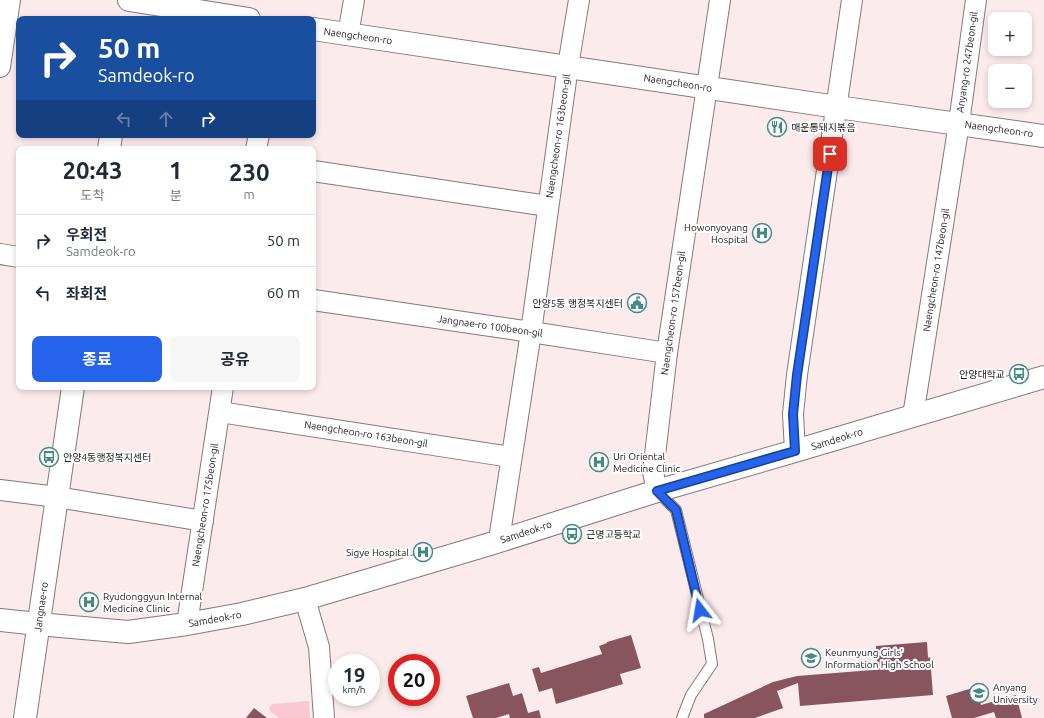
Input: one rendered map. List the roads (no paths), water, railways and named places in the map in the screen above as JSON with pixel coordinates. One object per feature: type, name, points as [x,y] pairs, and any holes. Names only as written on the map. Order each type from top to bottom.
[{"type":"street","points":[[0,67],[10,0]]},
{"type":"street","points":[[129,0],[231,16]]},
{"type":"street","points":[[129,16],[132,0]]},
{"type":"street","points":[[348,35],[354,0]]},
{"type":"street","name":"Naengcheon-ro 163beon-gil","points":[[499,540],[568,66],[579,0]]},
{"type":"street","name":"Naengcheon-ro 157beon-gil","points":[[657,491],[653,472],[667,353],[720,0]]},
{"type":"street","points":[[795,451],[793,414],[797,375],[852,0]]},
{"type":"street","name":"Anyang-ro 247beon-gil","points":[[959,124],[976,0]]},
{"type":"street","name":"Naengcheon-ro","points":[[316,30],[837,107],[1044,136]]},
{"type":"street","name":"Naengcheon-ro 147beon-gil","points":[[913,416],[959,124]]},
{"type":"street","name":"Naengcheon-ro 163beon-gil","points":[[316,171],[548,206]]},
{"type":"street","points":[[0,254],[16,257]]},
{"type":"street","name":"Jangnae-ro 100beon-gil","points":[[316,300],[667,353]]},
{"type":"street","name":"Samdeok-ro","points":[[0,620],[128,632],[187,624],[242,614],[305,598],[490,544],[657,491],[1044,377]]},
{"type":"street","name":"Jangnae-ro","points":[[25,718],[73,390]]},
{"type":"street","name":"Naengcheon-ro 175beon-gil","points":[[187,624],[224,390]]},
{"type":"street","name":"Naengcheon-ro 163beon-gil","points":[[220,412],[511,457]]},
{"type":"street","points":[[0,490],[57,497],[203,521]]},
{"type":"street","points":[[305,598],[319,647],[324,718]]},
{"type":"lane","points":[[657,491],[676,510],[708,639],[712,664],[691,695],[682,718]]},
{"type":"place","name":"매운통돼지볶음","points":[[777,127]]},
{"type":"place","name":"Howonyoyang Hospital","points":[[762,233]]},
{"type":"place","name":"안양5동 행정복지센터","points":[[637,303]]},
{"type":"place","name":"안양대학교","points":[[1019,374]]},
{"type":"place","name":"안양4동행정복지센터","points":[[49,457]]},
{"type":"place","name":"Uri Oriental Medicine Clinic","points":[[599,462]]},
{"type":"place","name":"근명고등학교","points":[[572,534]]},
{"type":"place","name":"Sigye Hospital","points":[[423,552]]},
{"type":"place","name":"Ryudonggyun Internal Medicine Clinic","points":[[89,602]]},
{"type":"place","name":"Keunmyung Girls' Information High School","points":[[811,658]]},
{"type":"place","name":"Anyang University","points":[[979,693]]}]
